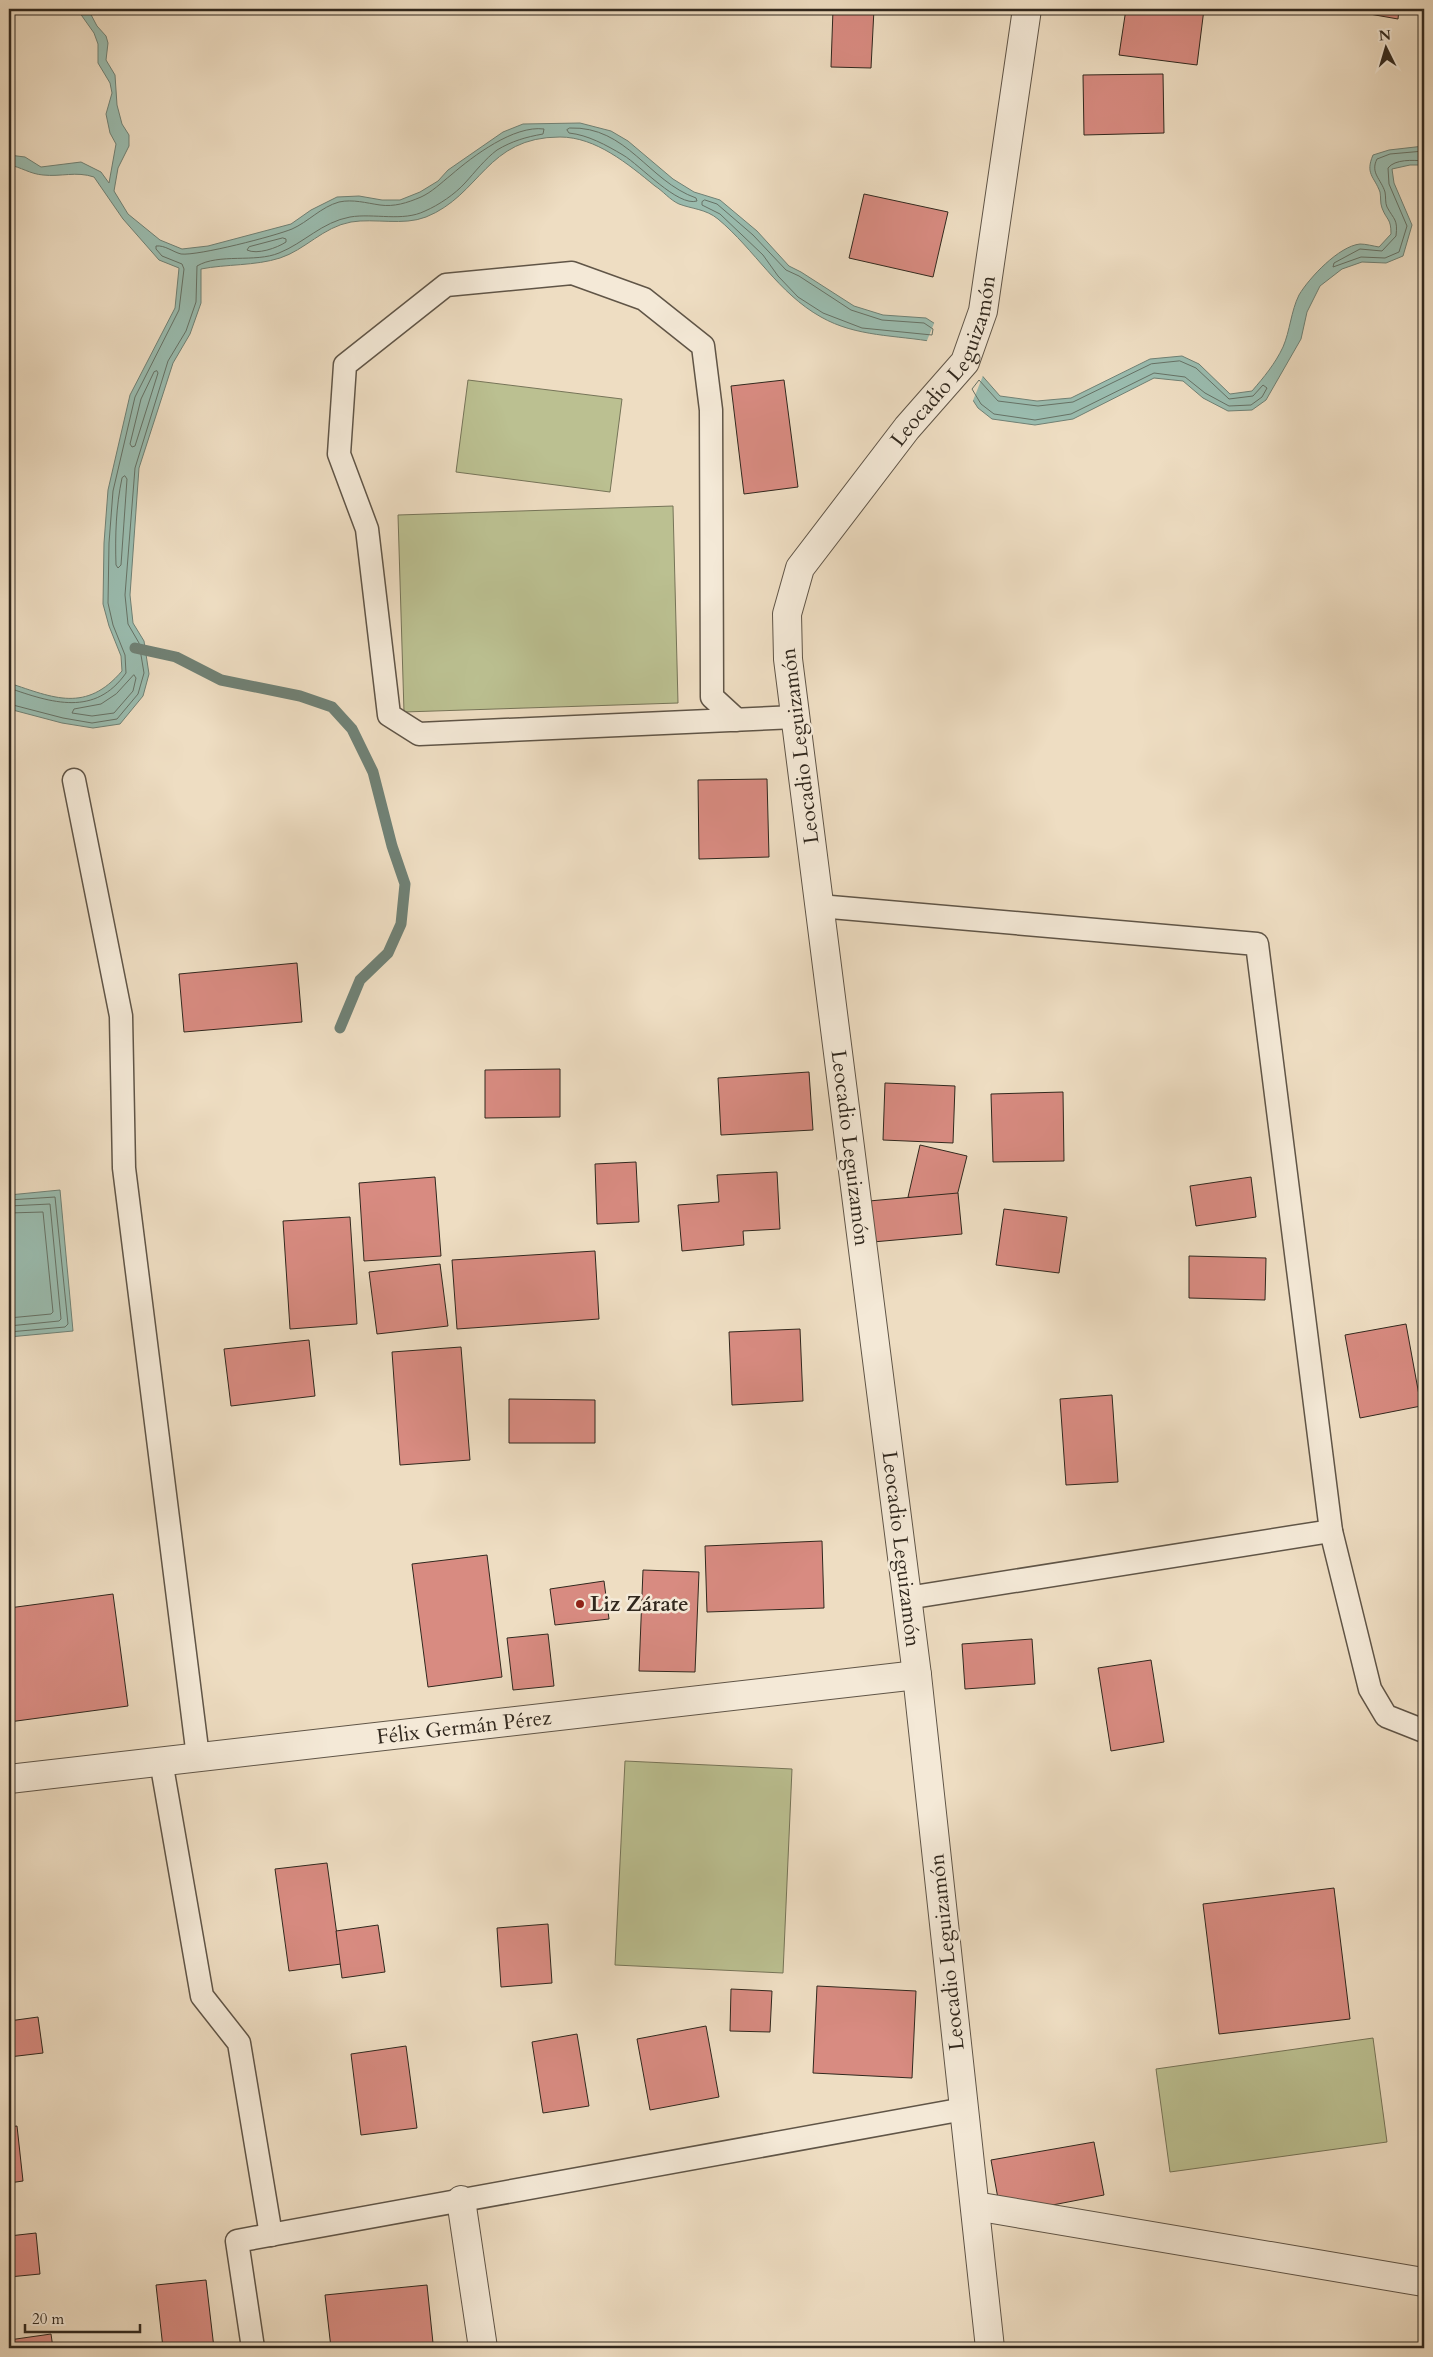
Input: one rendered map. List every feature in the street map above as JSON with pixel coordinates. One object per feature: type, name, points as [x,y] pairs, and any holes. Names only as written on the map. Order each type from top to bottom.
[{"type":"street","name":"Leocadio Leguizamón","points":[[990,2348],[917,1675],[795,717],[788,659],[787,614],[800,568],[902,435],[965,362],[983,311],[1027,9]]},
{"type":"street","name":"Félix Germán Pérez","points":[[9,1779],[917,1675]]},
{"type":"street","points":[[461,2200],[482,2348]]},
{"type":"street","points":[[975,2206],[1424,2284]]},
{"type":"lane","points":[[737,720],[712,696],[711,410],[703,346],[644,299],[572,273],[446,285],[345,365],[338,454],[366,529],[389,715],[419,734],[737,720],[795,717]]},
{"type":"lane","points":[[74,780],[121,1016],[124,1168],[198,1757]]},
{"type":"lane","points":[[819,906],[1257,944],[1331,1531],[1370,1689],[1386,1716],[1424,1731]]},
{"type":"lane","points":[[907,1598],[1331,1531]]},
{"type":"lane","points":[[162,1761],[202,1996],[239,2043],[271,2235]]},
{"type":"lane","points":[[253,2348],[236,2241],[964,2109]]},
{"type":"green space","points":[[468,380],[622,399],[610,492],[456,472]]},
{"type":"green space","points":[[673,506],[678,703],[404,712],[398,515]]},
{"type":"green space","points":[[625,1761],[792,1769],[783,1973],[615,1965]]},
{"type":"green space","points":[[1373,2038],[1387,2142],[1170,2172],[1156,2069]]},
{"type":"water","points":[[77,9],[88,9],[97,26],[106,36],[108,43],[106,60],[115,75],[117,105],[122,124],[129,135],[129,146],[118,168],[114,191],[128,214],[160,240],[182,249],[208,246],[291,224],[311,210],[337,197],[359,196],[382,200],[400,200],[420,192],[438,181],[448,170],[503,132],[523,124],[580,123],[611,131],[628,141],[673,179],[694,192],[720,200],[757,231],[789,266],[854,306],[883,315],[926,318],[940,327],[935,342],[862,332],[834,324],[821,317],[779,284],[744,244],[718,219],[704,211],[676,202],[611,153],[573,138],[560,137],[535,140],[516,146],[486,169],[445,207],[426,217],[408,221],[351,222],[323,233],[298,250],[280,258],[270,261],[201,269],[201,303],[190,334],[173,363],[139,468],[130,595],[133,623],[144,641],[149,674],[143,696],[120,724],[93,728],[62,723],[9,709],[9,683],[55,697],[82,697],[95,693],[109,684],[122,671],[121,656],[109,626],[103,604],[104,543],[108,490],[130,395],[175,308],[179,268],[159,260],[123,219],[94,177],[81,174],[38,174],[9,165],[9,155],[25,157],[41,167],[81,162],[101,172],[109,183],[116,144],[110,133],[106,114],[112,93],[110,83],[98,63],[98,44],[94,33]]},
{"type":"water","points":[[1424,146],[1424,165],[1410,165],[1392,169],[1394,183],[1412,225],[1403,256],[1386,263],[1362,262],[1342,269],[1320,286],[1307,312],[1301,339],[1266,400],[1252,410],[1228,411],[1203,398],[1183,381],[1154,378],[1073,419],[1035,425],[992,419],[978,408],[965,388],[978,371],[1000,396],[1037,401],[1071,398],[1150,359],[1182,356],[1199,364],[1230,394],[1252,391],[1280,353],[1296,301],[1310,280],[1325,264],[1343,250],[1360,244],[1379,247],[1391,234],[1389,222],[1381,206],[1380,192],[1370,171],[1373,155],[1389,150]]},
{"type":"water","points":[[60,1190],[73,1331],[9,1337],[9,1195]]},
{"type":"pier","points":[[935,321],[943,327],[937,343],[926,343]]},
{"type":"pier","points":[[980,368],[984,373],[972,403],[963,387],[977,369]]},
{"type":"building","points":[[833,9],[874,9],[871,68],[831,67]]},
{"type":"building","points":[[1126,9],[1204,9],[1197,65],[1119,55]]},
{"type":"building","points":[[1341,9],[1399,9],[1398,19]]},
{"type":"building","points":[[1163,74],[1164,133],[1084,135],[1083,75]]},
{"type":"building","points":[[864,194],[948,212],[933,277],[849,258]]},
{"type":"building","points":[[784,380],[798,487],[744,494],[731,386]]},
{"type":"building","points":[[767,779],[769,857],[699,859],[698,780]]},
{"type":"building","points":[[297,963],[302,1022],[184,1032],[179,974]]},
{"type":"building","points":[[560,1069],[560,1117],[485,1118],[485,1070]]},
{"type":"building","points":[[809,1072],[813,1130],[721,1135],[718,1078]]},
{"type":"building","points":[[885,1083],[955,1086],[953,1143],[883,1140]]},
{"type":"building","points":[[1063,1092],[1064,1161],[993,1162],[991,1094]]},
{"type":"building","points":[[920,1145],[967,1156],[954,1208],[908,1197]]},
{"type":"building","points":[[636,1162],[639,1222],[597,1224],[595,1164]]},
{"type":"building","points":[[777,1172],[780,1229],[743,1231],[744,1245],[682,1251],[678,1205],[719,1202],[717,1175]]},
{"type":"building","points":[[435,1177],[441,1256],[364,1261],[359,1183]]},
{"type":"building","points":[[1251,1177],[1256,1217],[1196,1226],[1190,1186]]},
{"type":"building","points":[[958,1193],[962,1234],[873,1242],[869,1201]]},
{"type":"building","points":[[1004,1209],[1067,1217],[1059,1273],[996,1265]]},
{"type":"building","points":[[350,1217],[357,1324],[290,1329],[283,1221]]},
{"type":"building","points":[[595,1251],[599,1319],[457,1329],[452,1260]]},
{"type":"building","points":[[1189,1256],[1266,1258],[1265,1300],[1189,1298]]},
{"type":"building","points":[[440,1264],[448,1326],[377,1334],[369,1272]]},
{"type":"building","points":[[1406,1324],[1421,1406],[1360,1418],[1345,1335]]},
{"type":"building","points":[[800,1329],[803,1401],[732,1405],[729,1332]]},
{"type":"building","points":[[309,1340],[315,1396],[231,1406],[224,1349]]},
{"type":"building","points":[[461,1347],[470,1460],[400,1465],[392,1352]]},
{"type":"building","points":[[1112,1395],[1118,1482],[1066,1485],[1060,1399]]},
{"type":"building","points":[[509,1399],[595,1400],[595,1443],[509,1443]]},
{"type":"building","points":[[822,1541],[824,1608],[707,1612],[705,1546]]},
{"type":"building","points":[[487,1555],[502,1677],[428,1687],[412,1564]]},
{"type":"building","points":[[643,1570],[699,1572],[695,1672],[639,1671]]},
{"type":"building","name":"Liz Zárate","points":[[604,1581],[609,1619],[555,1625],[550,1589]]},
{"type":"building","points":[[113,1594],[128,1706],[9,1722],[9,1608]]},
{"type":"building","points":[[548,1634],[554,1686],[513,1690],[507,1638]]},
{"type":"building","points":[[1032,1639],[1035,1684],[965,1689],[962,1644]]},
{"type":"building","points":[[1151,1660],[1164,1742],[1111,1751],[1098,1668]]},
{"type":"building","points":[[327,1863],[341,1964],[289,1971],[275,1869]]},
{"type":"building","points":[[1334,1888],[1350,2019],[1219,2034],[1203,1904]]},
{"type":"building","points":[[548,1924],[552,1983],[501,1987],[497,1928]]},
{"type":"building","points":[[378,1925],[385,1972],[342,1978],[336,1931]]},
{"type":"building","points":[[817,1986],[916,1991],[912,2078],[813,2073]]},
{"type":"building","points":[[731,1989],[772,1991],[770,2032],[730,2031]]},
{"type":"building","points":[[38,2017],[43,2053],[9,2057],[9,2021]]},
{"type":"building","points":[[706,2026],[719,2097],[650,2110],[637,2039]]},
{"type":"building","points":[[577,2034],[589,2106],[543,2113],[532,2042]]},
{"type":"building","points":[[406,2046],[417,2128],[361,2135],[351,2054]]},
{"type":"building","points":[[17,2126],[23,2181],[9,2183],[9,2127]]},
{"type":"building","points":[[1094,2142],[1104,2195],[1001,2215],[991,2160]]},
{"type":"building","points":[[36,2233],[40,2274],[9,2277],[9,2236]]},
{"type":"building","points":[[206,2280],[214,2348],[163,2348],[156,2285]]},
{"type":"building","points":[[427,2285],[433,2343],[384,2348],[331,2348],[325,2295]]},
{"type":"building","points":[[51,2334],[53,2348],[9,2348],[9,2340]]},
{"type":"waterway","points":[[135,648],[176,657],[221,680],[300,696],[332,707],[352,729],[373,772],[392,846],[405,884],[401,924],[388,953],[360,980],[340,1028]]},
{"type":"place","name":"Liz Zárate","points":[[580,1604]]}]
